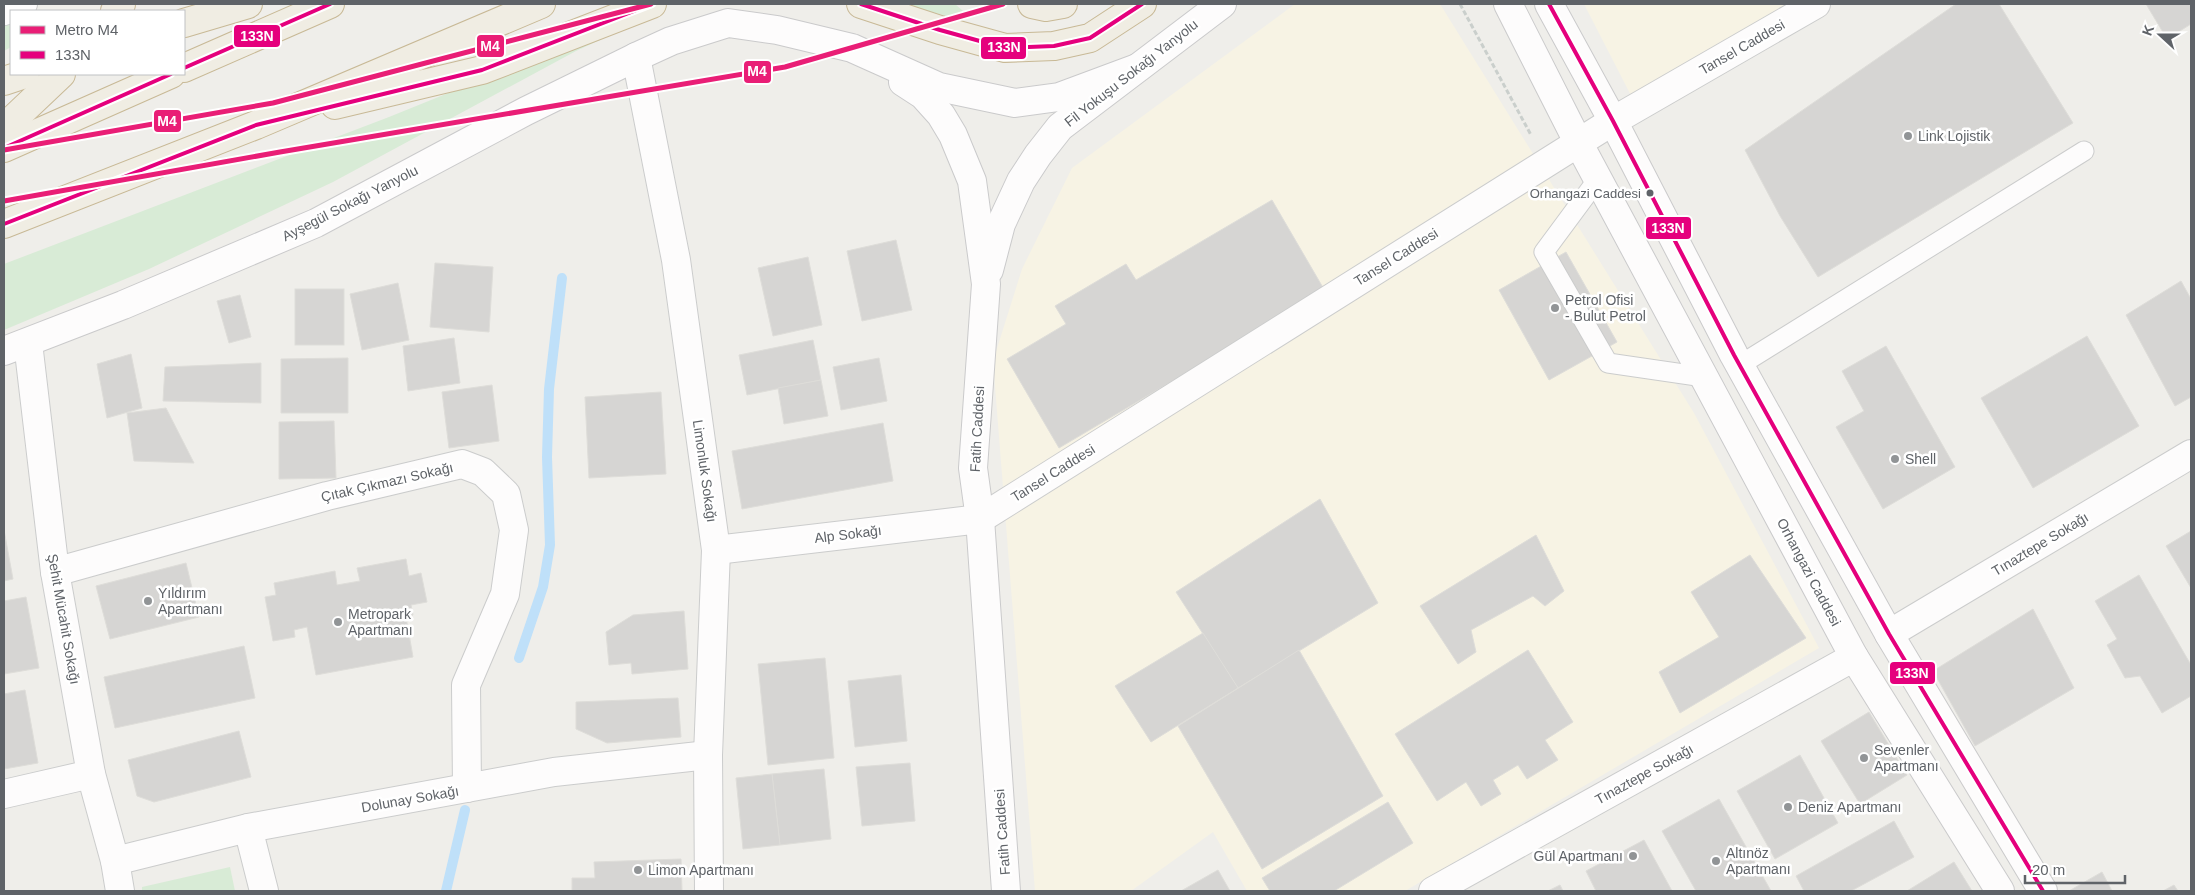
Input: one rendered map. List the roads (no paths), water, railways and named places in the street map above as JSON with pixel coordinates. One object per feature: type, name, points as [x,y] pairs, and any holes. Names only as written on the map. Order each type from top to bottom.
[{"type":"highway","points":[[185,24],[248,4]]},
{"type":"highway","points":[[185,68],[330,4]]},
{"type":"highway","points":[[4,224],[256,125],[541,4]]},
{"type":"highway","points":[[256,125],[482,70],[652,4]]},
{"type":"highway","points":[[861,4],[940,30],[1004,48],[1054,46],[1090,38],[1142,4]]},
{"type":"highway","points":[[1032,4],[1046,6],[1063,4]]},
{"type":"highway","points":[[4,81],[22,75]]},
{"type":"highway","points":[[4,128],[59,75]]},
{"type":"highway","points":[[4,148],[169,75]]},
{"type":"street","points":[[4,11],[23,4]]},
{"type":"street","name":"Fil Yokuşu Sokağı Yanyolu","points":[[986,284],[1002,224],[1021,181],[1038,155],[1060,128],[1222,4]]},
{"type":"street","name":"Orhangazi Caddesi","points":[[1508,4],[1578,142],[1854,657],[2000,891]]},
{"type":"street","points":[[1549,4],[1613,121],[1740,365],[1889,634],[2043,891]]},
{"type":"street","name":"Tansel Caddesi","points":[[980,519],[1578,142],[1816,4]]},
{"type":"street","name":"Ayşegül Sokağı Yanyolu","points":[[16,347],[123,306],[316,223],[526,111],[671,41],[728,23],[777,30],[852,48]]},
{"type":"street","points":[[852,48],[939,87],[1015,103],[1058,97],[1137,68]]},
{"type":"street","name":"Fatih Caddesi","points":[[852,48],[923,95],[941,115],[953,134],[972,182],[986,284],[973,468],[980,519],[1006,891]]},
{"type":"street","name":"Limonluk Sokağı","points":[[636,57],[676,260],[716,550],[708,755],[709,891]]},
{"type":"street","name":"Şehit Mücahit Sokağı","points":[[16,347],[91,774],[115,861],[120,891]]},
{"type":"street","name":"Tınaztepe Sokağı","points":[[1433,891],[1854,657],[1889,634],[2191,454]]},
{"type":"street","name":"Çıtak Çıkmazı Sokağı","points":[[55,572],[327,496],[462,464],[483,472],[506,494],[514,530],[505,594],[466,685],[467,788]]},
{"type":"street","name":"Alp Sokağı","points":[[716,550],[980,519]]},
{"type":"street","name":"Dolunay Sokağı","points":[[115,861],[248,828],[554,772],[708,755]]},
{"type":"street","points":[[4,794],[91,774]]},
{"type":"street","points":[[248,828],[264,891]]},
{"type":"lane","points":[[1740,365],[2084,151]]},
{"type":"lane","points":[[1598,179],[1544,252],[1608,363],[1704,377]]},
{"type":"waterway","points":[[519,658],[543,587],[550,545],[547,457],[549,389],[562,278]]},
{"type":"waterway","points":[[446,891],[465,810]]},
{"type":"metro line","name":"M4","points":[[4,150],[273,103],[651,4]]},
{"type":"metro line","name":"M4","points":[[4,201],[280,152],[785,67],[1003,4]]},
{"type":"place","name":"Link Lojistik","points":[[1908,136]]},
{"type":"place","name":"Orhangazi Caddesi","points":[[1650,193]]},
{"type":"place","name":"Petrol Ofisi - Bulut Petrol","points":[[1555,308]]},
{"type":"place","name":"Shell","points":[[1895,459]]},
{"type":"place","name":"Yıldırım Apartmanı","points":[[148,601]]},
{"type":"place","name":"Metropark Apartmanı","points":[[338,622]]},
{"type":"place","name":"Sevenler Apartmanı","points":[[1864,758]]},
{"type":"place","name":"Deniz Apartmanı","points":[[1788,807]]},
{"type":"place","name":"Gül Apartmanı","points":[[1633,856]]},
{"type":"place","name":"Altınöz Apartmanı","points":[[1716,861]]},
{"type":"place","name":"Limon Apartmanı","points":[[638,870]]}]
